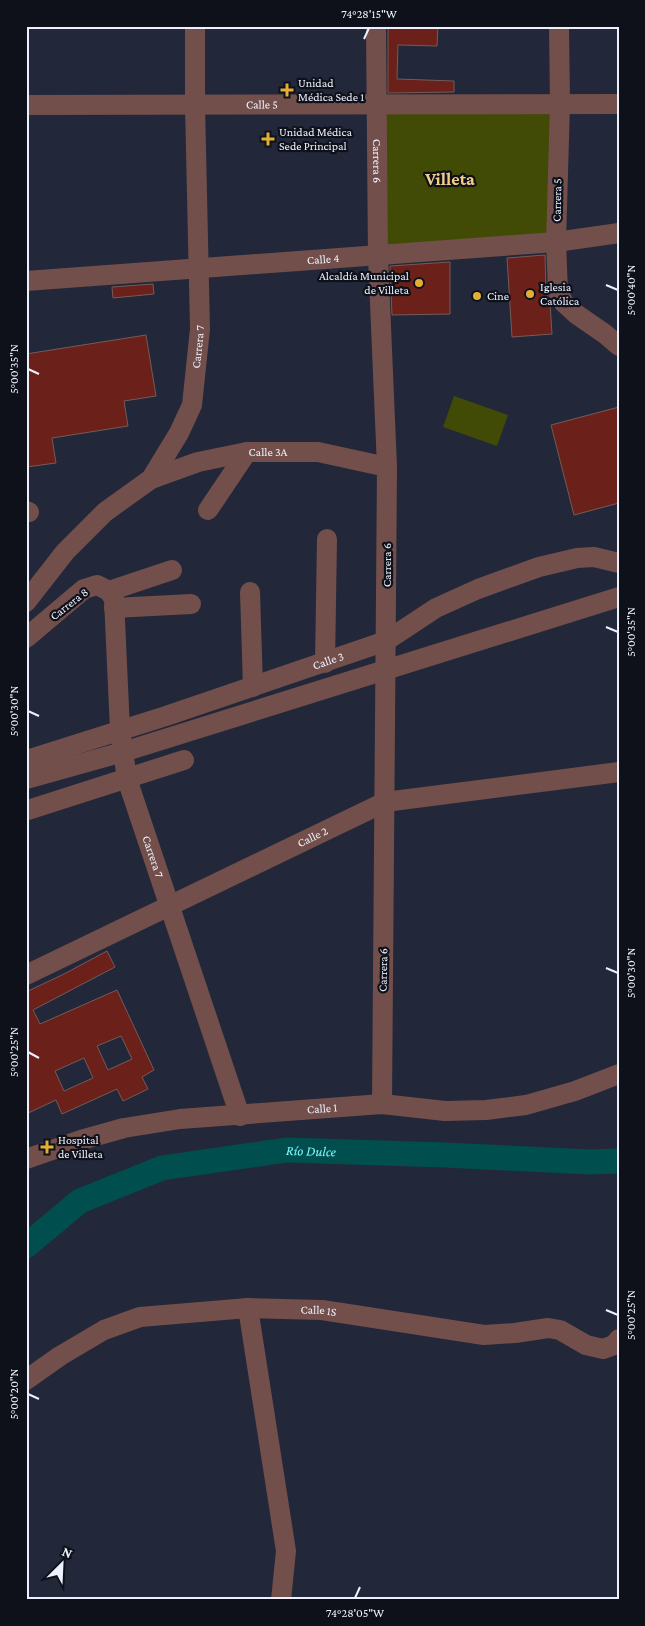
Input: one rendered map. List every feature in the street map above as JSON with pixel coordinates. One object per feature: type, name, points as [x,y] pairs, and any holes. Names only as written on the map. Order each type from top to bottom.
[{"type":"street","name":"Carrera 7","points":[[26,602],[71,545],[105,512],[151,479],[179,433],[192,405],[200,329],[195,26]]},
{"type":"street","name":"Carrera 6","points":[[376,26],[378,256],[387,467],[382,1104]]},
{"type":"street","name":"Carrera 5","points":[[560,26],[556,242],[558,292],[564,303],[576,314],[619,346]]},
{"type":"street","name":"Calle 5","points":[[26,105],[619,104]]},
{"type":"street","name":"Calle 4","points":[[26,281],[556,242],[619,233]]},
{"type":"street","name":"Calle 3A","points":[[151,479],[198,462],[246,452],[318,452],[387,467]]},
{"type":"street","points":[[208,510],[246,452]]},
{"type":"street","points":[[325,662],[327,539]]},
{"type":"street","name":"Calle 3","points":[[30,759],[252,687],[386,640],[436,608],[539,567],[577,558],[594,557],[619,563]]},
{"type":"street","name":"Carrera 8","points":[[26,638],[84,589],[97,585],[112,600],[172,570]]},
{"type":"street","points":[[250,592],[252,687]]},
{"type":"street","name":"Calle 3","points":[[26,779],[123,752],[619,597]]},
{"type":"street","name":"Carrera 7","points":[[112,600],[120,730],[127,779],[240,1116]]},
{"type":"street","points":[[112,600],[191,604]]},
{"type":"street","points":[[28,810],[184,760]]},
{"type":"street","name":"Calle 2","points":[[26,975],[385,802],[619,772]]},
{"type":"street","name":"Calle 1","points":[[26,1159],[81,1140],[124,1128],[180,1119],[382,1104],[445,1111],[496,1108],[526,1104],[575,1092],[619,1074]]},
{"type":"street","points":[[248,1308],[286,1551],[281,1600]]},
{"type":"street","name":"Calle 1S","points":[[26,1380],[60,1356],[104,1330],[140,1317],[248,1308],[322,1310],[484,1335],[548,1328],[560,1330],[586,1345],[603,1349],[614,1345],[619,1340]]},
{"type":"green space","points":[[560,104],[556,242],[378,256],[376,105]]},
{"type":"green space","points":[[454,396],[508,415],[497,446],[443,427]]},
{"type":"building","points":[[388,26],[438,26],[437,46],[398,45],[397,79],[454,81],[454,92],[388,93]]},
{"type":"building","name":"Iglesia Católica","points":[[545,255],[546,292],[550,303],[552,334],[512,337],[507,258]]},
{"type":"building","name":"Alcaldía Municipal de Villeta","points":[[450,262],[450,314],[392,315],[390,266]]},
{"type":"building","points":[[153,284],[154,294],[113,298],[112,287]]},
{"type":"building","points":[[146,335],[156,396],[124,401],[128,426],[52,438],[56,463],[26,467],[26,354]]},
{"type":"building","points":[[619,407],[619,503],[574,515],[551,425]]},
{"type":"building","points":[[107,951],[115,967],[33,1010],[40,1024],[117,990],[154,1070],[142,1077],[148,1089],[123,1101],[117,1089],[62,1114],[56,1100],[26,1114],[26,992]],"holes":[[[121,1036],[132,1059],[108,1070],[97,1046]],[[84,1058],[93,1078],[64,1091],[55,1071]]]},
{"type":"waterway","name":"Río Dulce","points":[[26,1246],[80,1201],[162,1168],[287,1150],[590,1162],[619,1161]]},
{"type":"place","name":"Unidad Médica Sede 1","points":[[287,90]]},
{"type":"place","name":"Unidad Médica Sede Principal","points":[[268,139]]},
{"type":"place","name":"Alcaldía Municipal de Villeta","points":[[419,283]]},
{"type":"place","name":"Iglesia Católica","points":[[530,294]]},
{"type":"place","name":"Cine","points":[[477,296]]},
{"type":"place","name":"Hospital de Villeta","points":[[47,1147]]},
{"type":"district","name":"Villeta","points":[[450,179]]}]
